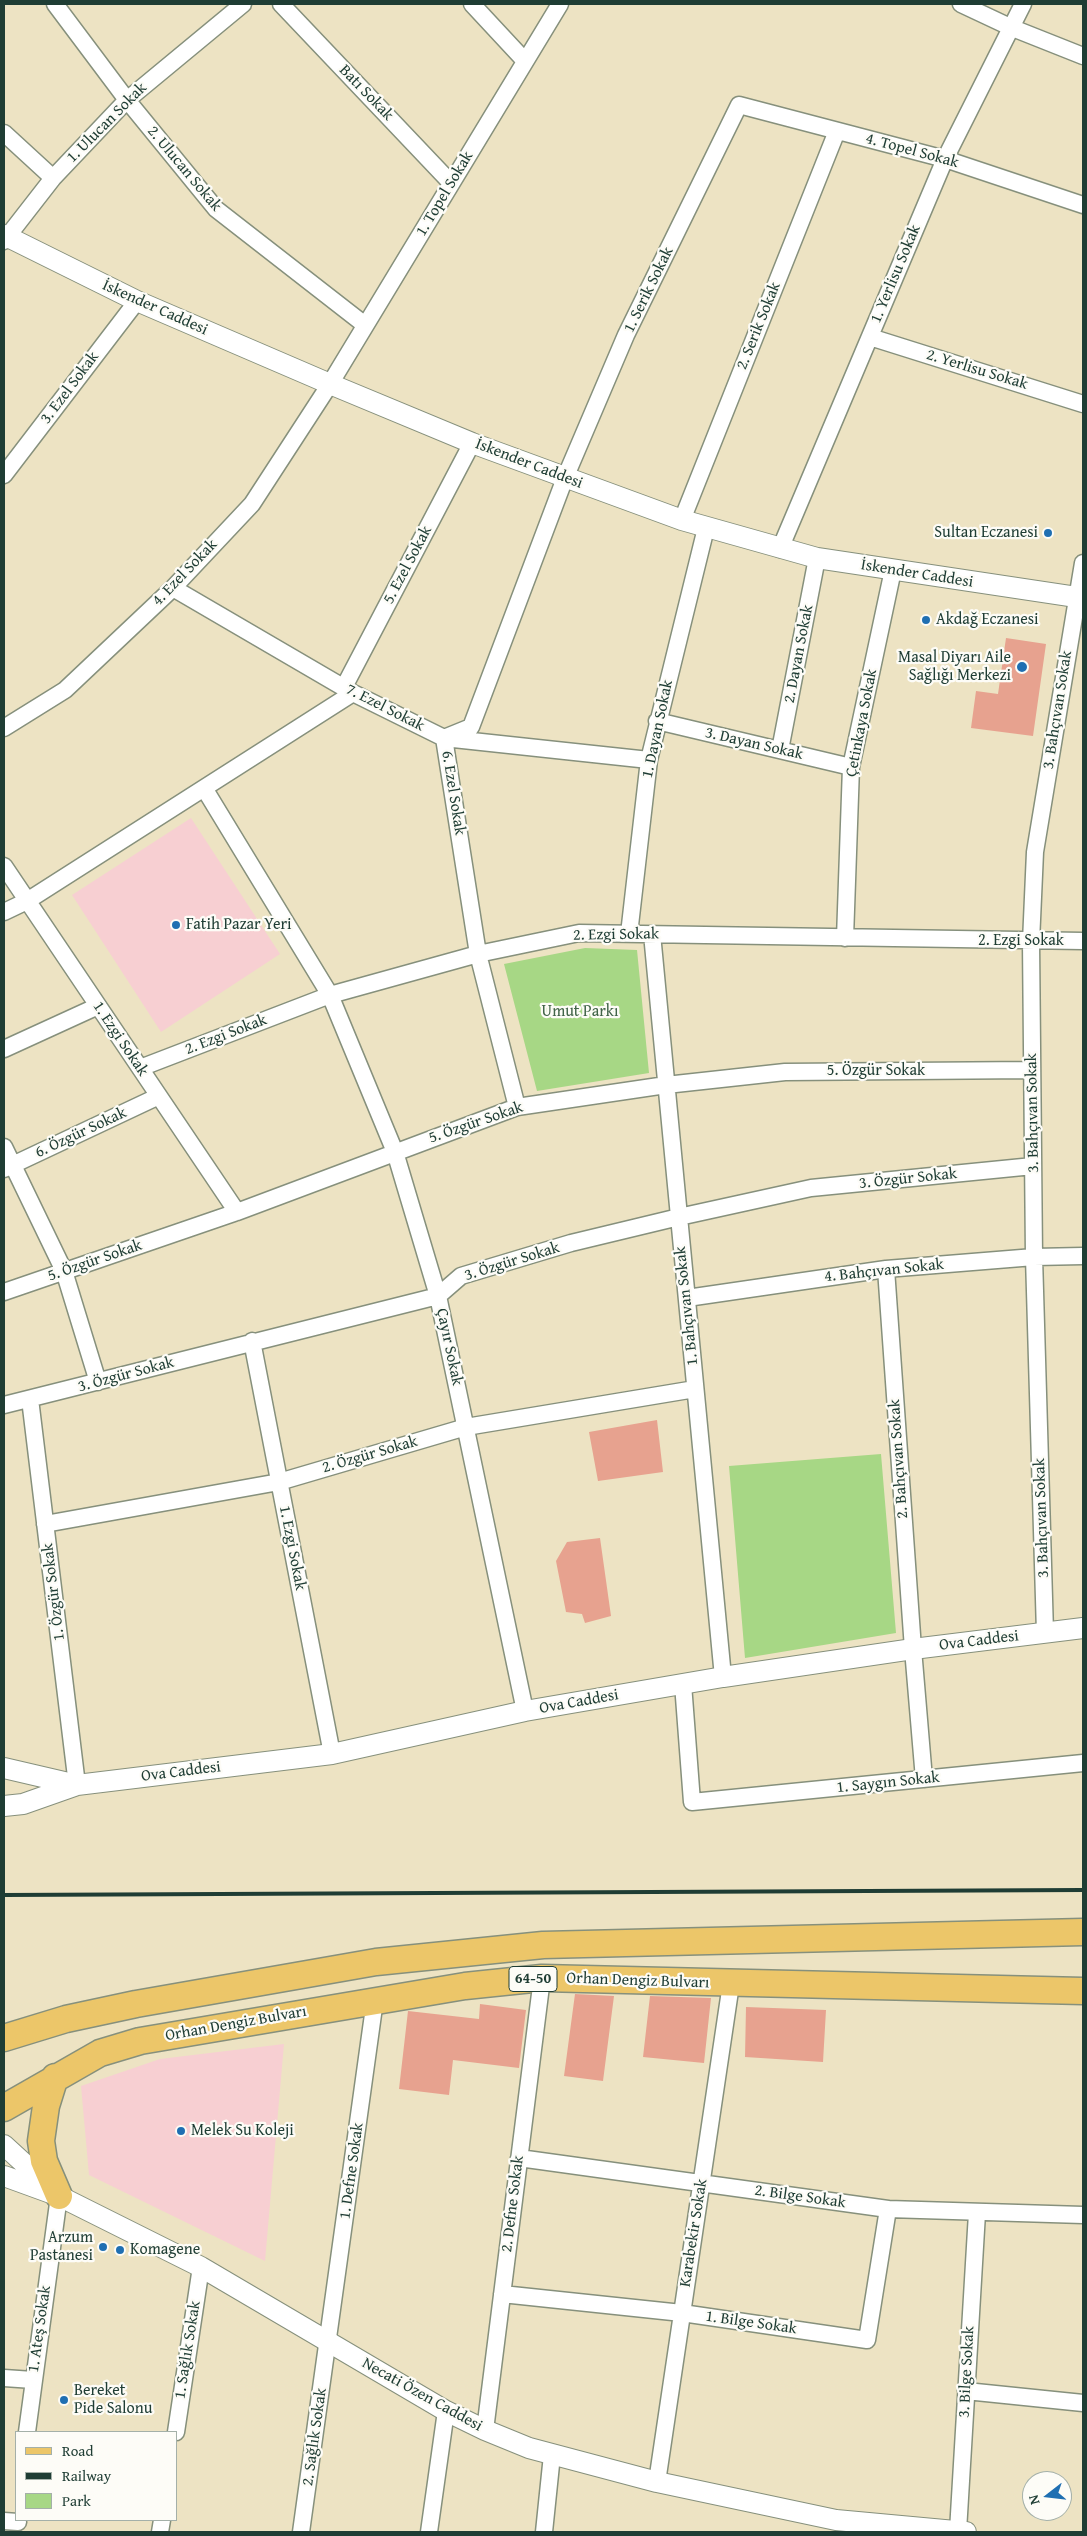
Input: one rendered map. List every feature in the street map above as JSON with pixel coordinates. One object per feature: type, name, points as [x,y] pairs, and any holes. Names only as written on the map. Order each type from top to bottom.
[{"type":"main road","name":"64-50","points":[[4,2038],[66,2019],[128,2006],[376,1962],[543,1945],[1083,1932]]},
{"type":"main road","name":"Orhan Dengiz Bulvarı","points":[[4,2108],[100,2052],[140,2041],[465,1986],[542,1978],[1083,1991]]},
{"type":"main road","points":[[56,2077],[46,2106],[42,2141],[44,2161],[58,2196]]},
{"type":"street","name":"2. Ulucan Sokak","points":[[55,4],[127,100],[216,209],[365,325]]},
{"type":"street","name":"1. Ulucan Sokak","points":[[5,237],[53,178],[127,100],[243,4]]},
{"type":"street","name":"Batı Sokak","points":[[281,4],[451,183]]},
{"type":"street","points":[[472,4],[525,61]]},
{"type":"street","name":"1. Topel Sokak","points":[[330,384],[560,4]]},
{"type":"street","points":[[961,4],[1010,27],[1083,56]]},
{"type":"street","name":"1. Yerlisu Sokak","points":[[780,549],[944,159],[1023,4]]},
{"type":"street","name":"4. Topel Sokak","points":[[740,105],[944,159],[1083,205]]},
{"type":"street","name":"1. Serik Sokak","points":[[565,478],[626,335],[740,105]]},
{"type":"street","name":"2. Serik Sokak","points":[[682,520],[837,131]]},
{"type":"street","points":[[4,133],[53,178]]},
{"type":"street","name":"İskender Caddesi","points":[[5,237],[136,301],[330,384],[472,443],[682,520],[780,549],[818,558],[1080,598]]},
{"type":"street","name":"3. Ezel Sokak","points":[[4,475],[136,301]]},
{"type":"street","name":"2. Yerlisu Sokak","points":[[870,336],[1083,404]]},
{"type":"street","name":"4. Ezel Sokak","points":[[4,728],[66,690],[173,588],[252,504],[330,384]]},
{"type":"street","name":"5. Ezel Sokak","points":[[349,690],[472,443]]},
{"type":"street","name":"6. Ezel Sokak","points":[[517,1106],[478,954],[444,738],[471,727],[565,478]]},
{"type":"street","name":"1. Dayan Sokak","points":[[629,934],[650,760],[657,721],[706,528]]},
{"type":"street","name":"2. Dayan Sokak","points":[[780,750],[818,558]]},
{"type":"street","name":"3. Bahçıvan Sokak","points":[[1046,1633],[1034,1257],[1031,942],[1035,852],[1080,598],[1083,563]]},
{"type":"street","name":"Çetinkaya Sokak","points":[[845,938],[851,767],[893,570]]},
{"type":"street","name":"7. Ezel Sokak","points":[[173,588],[349,690],[444,738],[650,760]]},
{"type":"street","points":[[4,912],[27,901],[204,788],[349,690]]},
{"type":"street","name":"3. Dayan Sokak","points":[[657,721],[851,767]]},
{"type":"street","name":"Çayır Sokak","points":[[204,788],[330,994],[395,1152],[438,1296],[525,1711]]},
{"type":"street","name":"1. Ezgi Sokak","points":[[4,866],[237,1212]]},
{"type":"street","name":"2. Ezgi Sokak","points":[[140,1068],[330,994],[478,954],[579,933],[1031,942],[1083,941]]},
{"type":"street","name":"1. Bahçıvan Sokak","points":[[652,934],[723,1677]]},
{"type":"street","points":[[4,1049],[98,1006]]},
{"type":"street","name":"5. Özgür Sokak","points":[[4,1292],[237,1212],[517,1106],[666,1085],[785,1072],[1032,1070]]},
{"type":"street","name":"6. Özgür Sokak","points":[[8,1167],[158,1096]]},
{"type":"street","points":[[4,1147],[8,1167],[64,1271],[98,1382]]},
{"type":"street","name":"3. Özgür Sokak","points":[[4,1404],[438,1296],[461,1276],[571,1243],[679,1217],[811,1188],[1033,1166]]},
{"type":"street","name":"4. Bahçıvan Sokak","points":[[686,1298],[886,1269],[1034,1257],[1083,1256]]},
{"type":"street","name":"2. Bahçıvan Sokak","points":[[886,1269],[912,1649],[924,1779]]},
{"type":"street","name":"1. Ezgi Sokak","points":[[252,1341],[332,1754]]},
{"type":"street","name":"2. Özgür Sokak","points":[[45,1524],[279,1482],[466,1427],[695,1389]]},
{"type":"street","name":"1. Özgür Sokak","points":[[30,1399],[77,1785]]},
{"type":"street","name":"Ova Caddesi","points":[[77,1785],[332,1754],[525,1711],[723,1677],[912,1649],[1083,1628]]},
{"type":"street","name":"1. Saygın Sokak","points":[[683,1684],[692,1802],[1083,1764]]},
{"type":"street","points":[[4,1768],[77,1785]]},
{"type":"street","points":[[4,1806],[23,1804],[77,1785]]},
{"type":"street","name":"2. Defne Sokak","points":[[485,2430],[542,1978]]},
{"type":"street","name":"Karabekir Sokak","points":[[656,2482],[731,1984]]},
{"type":"street","name":"1. Defne Sokak","points":[[328,2342],[375,2000]]},
{"type":"street","points":[[4,2144],[58,2196]]},
{"type":"street","name":"2. Bilge Sokak","points":[[519,2158],[888,2209],[1083,2215]]},
{"type":"street","points":[[4,2176],[58,2196]]},
{"type":"street","name":"Necati Özen Caddesi","points":[[58,2196],[201,2267],[446,2412],[485,2430],[552,2455],[835,2526],[962,2532]]},
{"type":"street","name":"1. Ateş Sokak","points":[[27,2431],[58,2196]]},
{"type":"street","name":"1. Bilge Sokak","points":[[502,2294],[682,2313],[867,2340],[888,2209]]},
{"type":"street","name":"3. Bilge Sokak","points":[[962,2532],[966,2391],[977,2213]]},
{"type":"street","name":"1. Sağlık Sokak","points":[[176,2431],[201,2267]]},
{"type":"street","name":"2. Sağlık Sokak","points":[[301,2532],[328,2342]]},
{"type":"street","points":[[4,2378],[33,2380]]},
{"type":"street","points":[[966,2391],[1083,2403]]},
{"type":"street","points":[[429,2532],[446,2412]]},
{"type":"street","points":[[544,2532],[552,2455]]},
{"type":"shaded area","name":"Fatih Pazar Yeri","points":[[191,818],[280,954],[161,1032],[72,895]]},
{"type":"shaded area","name":"Melek Su Koleji","points":[[284,2044],[265,2261],[89,2175],[81,2086],[160,2059]]},
{"type":"green space","name":"Umut Parkı","points":[[585,948],[637,950],[649,1073],[537,1091],[504,964]]},
{"type":"green space","points":[[881,1454],[896,1633],[745,1658],[729,1466]]},
{"type":"building","name":"Masal Diyarı Aile Sağlığı Merkezi","points":[[1006,638],[1046,644],[1033,736],[971,728],[976,691],[998,694]]},
{"type":"building","points":[[657,1420],[663,1472],[598,1481],[589,1432]]},
{"type":"building","points":[[600,1538],[611,1616],[585,1623],[582,1614],[566,1612],[556,1561],[567,1542]]},
{"type":"building","points":[[575,1994],[614,1996],[603,2081],[564,2076]]},
{"type":"building","points":[[650,1996],[711,1998],[704,2063],[643,2057]]},
{"type":"building","points":[[480,2004],[526,2010],[519,2068],[453,2060],[449,2095],[399,2089],[408,2011],[479,2019]]},
{"type":"building","points":[[746,2007],[826,2010],[823,2062],[745,2057]]},
{"type":"railway","points":[[4,1895],[1083,1890]]},
{"type":"place","name":"Sultan Eczanesi","points":[[1048,533]]},
{"type":"place","name":"Akdağ Eczanesi","points":[[926,620]]},
{"type":"place","name":"Masal Diyarı Aile Sağlığı Merkezi","points":[[1022,667]]},
{"type":"place","name":"Fatih Pazar Yeri","points":[[176,925]]},
{"type":"place","name":"Melek Su Koleji","points":[[181,2131]]},
{"type":"place","name":"Arzum Pastanesi","points":[[103,2247]]},
{"type":"place","name":"Komagene","points":[[120,2250]]},
{"type":"place","name":"Bereket Pide Salonu","points":[[64,2400]]}]
